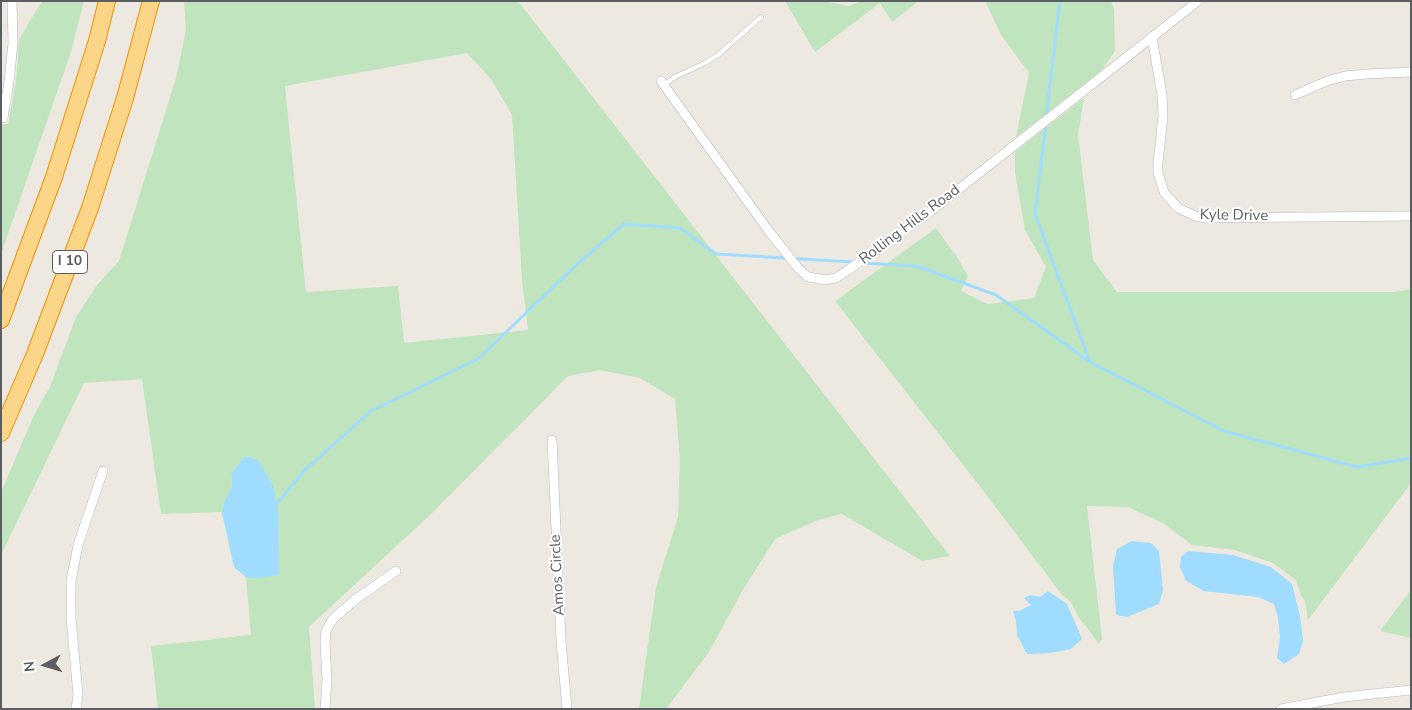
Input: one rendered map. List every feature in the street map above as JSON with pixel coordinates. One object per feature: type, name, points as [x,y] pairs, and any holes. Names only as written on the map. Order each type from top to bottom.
[{"type":"highway","points":[[1,320],[54,177],[97,41],[107,1]]},
{"type":"highway","name":"I 10","points":[[1,433],[35,354],[90,208],[125,98],[151,1]]},
{"type":"street","points":[[3,118],[13,43],[12,1]]},
{"type":"street","name":"Rolling Hills Road","points":[[663,83],[768,230],[798,268],[808,277],[825,280],[836,278],[924,216],[1198,1]]},
{"type":"street","name":"Kyle Drive","points":[[1152,37],[1162,95],[1163,116],[1158,173],[1164,192],[1178,208],[1195,216],[1206,218],[1411,216]]},
{"type":"street","points":[[1295,95],[1327,81],[1346,76],[1411,72]]},
{"type":"street","name":"Amos Circle","points":[[552,440],[566,709]]},
{"type":"street","points":[[76,709],[78,695],[71,618],[71,581],[78,545],[103,471]]},
{"type":"street","points":[[325,709],[327,678],[325,642],[326,632],[330,624],[333,619],[356,600],[396,571]]},
{"type":"street","points":[[1281,709],[1344,696],[1411,690]]},
{"type":"lane","points":[[663,83],[718,55],[761,17]]},
{"type":"green space","points":[[42,1],[84,1],[71,52],[1,254],[1,124],[8,124],[16,82],[19,39]]},
{"type":"green space","points":[[184,1],[518,1],[950,556],[922,561],[842,514],[818,520],[775,539],[741,593],[709,652],[666,709],[639,709],[656,587],[678,517],[680,460],[675,399],[640,378],[600,370],[568,376],[431,514],[309,627],[315,709],[158,709],[151,646],[251,635],[246,577],[273,485],[258,461],[245,456],[231,473],[232,487],[224,502],[222,512],[161,514],[142,379],[84,383],[1,555],[1,492],[34,415],[50,387],[76,317],[97,285],[119,261],[176,78],[186,30]],"holes":[[[467,53],[491,79],[512,115],[522,280],[528,330],[404,343],[398,286],[306,292],[285,86]]]},
{"type":"green space","points":[[785,1],[822,1],[850,6],[860,1],[919,1],[892,22],[880,3],[815,52]]},
{"type":"green space","points":[[985,1],[1111,1],[1114,10],[1115,51],[1102,70],[1016,137],[1029,73],[1001,35]]},
{"type":"green space","points":[[1084,98],[1078,135],[1093,260],[1117,292],[1394,292],[1411,289],[1411,483],[1308,620],[1305,601],[1296,580],[1273,563],[1235,550],[1192,545],[1163,523],[1128,507],[1087,506],[1102,639],[1099,644],[1078,616],[1071,602],[1062,595],[835,301],[936,228],[968,276],[961,291],[988,304],[1034,298],[1046,267],[1025,230],[1015,172],[1015,152]]},
{"type":"green space","points":[[1411,590],[1411,638],[1380,631]]},
{"type":"water","points":[[245,456],[258,460],[273,485],[278,510],[279,575],[247,578],[234,567],[222,513],[224,502],[232,487],[231,473]]},
{"type":"water","points":[[1132,541],[1151,543],[1159,551],[1163,590],[1159,604],[1127,617],[1116,615],[1113,566],[1117,549]]},
{"type":"water","points":[[1188,551],[1233,555],[1271,567],[1292,584],[1300,616],[1303,640],[1299,654],[1284,664],[1277,658],[1280,637],[1274,604],[1258,597],[1204,591],[1186,581],[1180,567],[1181,557]]},
{"type":"water","points":[[1048,591],[1067,604],[1082,639],[1071,649],[1050,653],[1027,654],[1017,635],[1013,611],[1019,611],[1031,605],[1024,598],[1031,595],[1040,597]]},
{"type":"waterway","points":[[1046,117],[1060,1]]},
{"type":"waterway","points":[[1046,123],[1035,214],[1090,362],[1224,431],[1357,467],[1411,458]]},
{"type":"waterway","points":[[274,507],[304,471],[371,411],[478,359],[575,266],[624,224],[680,228],[716,254],[853,262]]},
{"type":"waterway","points":[[862,263],[917,266],[996,295],[1090,362]]}]
